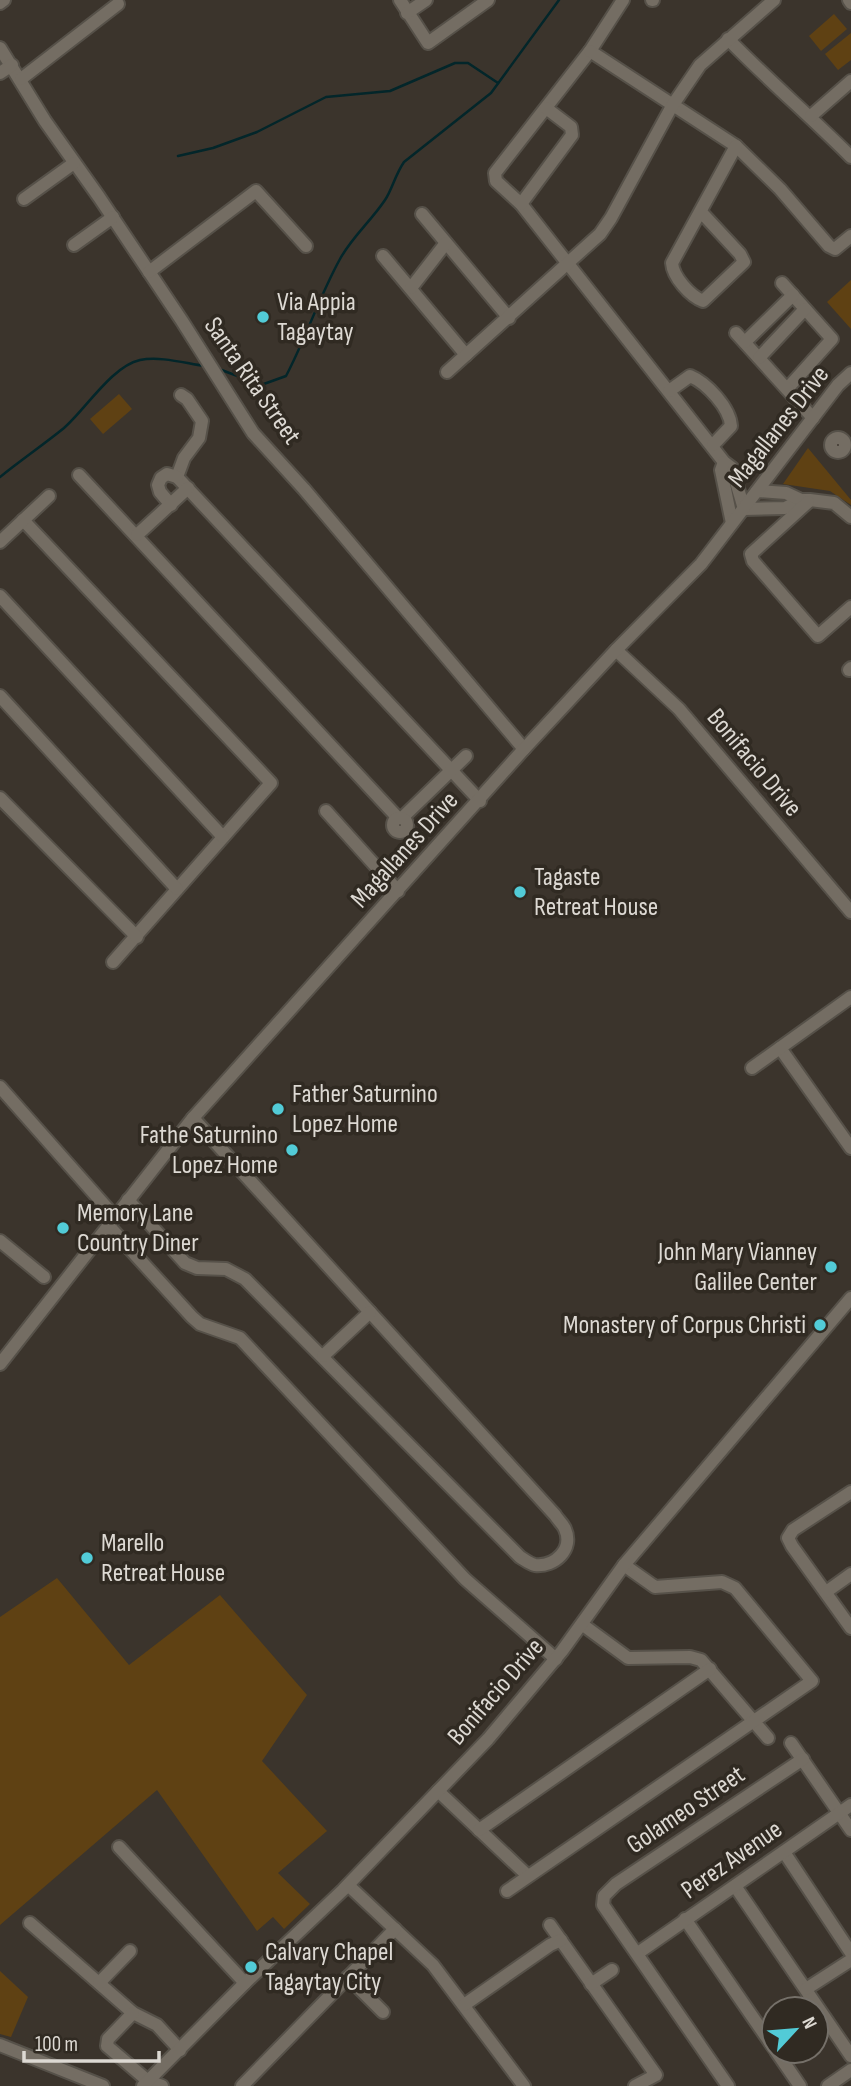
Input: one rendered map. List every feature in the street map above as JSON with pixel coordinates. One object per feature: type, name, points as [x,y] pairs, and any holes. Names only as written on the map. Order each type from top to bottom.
[{"type":"street","points":[[400,0],[428,43],[488,0]]},
{"type":"street","points":[[407,13],[426,0]]},
{"type":"street","points":[[623,0],[590,51],[495,173],[496,180],[521,204],[724,462],[732,468],[744,509],[785,508],[806,500]]},
{"type":"street","points":[[447,372],[600,234],[671,106],[699,65],[774,0]]},
{"type":"street","points":[[21,79],[118,4]]},
{"type":"street","points":[[728,39],[755,67],[811,116],[851,158]]},
{"type":"street","name":"Santa Rita Street","points":[[0,48],[45,121],[113,217],[253,433],[304,489],[524,749]]},
{"type":"street","points":[[590,51],[736,146],[780,189],[829,246],[835,249],[851,236]]},
{"type":"street","points":[[0,73],[12,65]]},
{"type":"street","points":[[811,116],[851,81]]},
{"type":"street","points":[[521,204],[572,135],[571,127],[546,108]]},
{"type":"street","points":[[701,212],[740,254],[744,262],[703,301],[694,298],[672,270],[672,263],[736,146]]},
{"type":"street","points":[[24,199],[74,163]]},
{"type":"street","points":[[149,272],[256,191],[306,246]]},
{"type":"street","points":[[422,214],[509,317]]},
{"type":"street","points":[[74,245],[113,217]]},
{"type":"street","points":[[411,288],[446,243]]},
{"type":"street","points":[[383,256],[466,355]]},
{"type":"street","points":[[782,283],[832,339],[787,389]]},
{"type":"street","points":[[793,295],[740,337],[813,418]]},
{"type":"street","points":[[759,358],[805,309]]},
{"type":"street","name":"Magallanes Drive","points":[[0,1364],[52,1283],[112,1222],[194,1118],[524,749],[701,564],[838,385],[851,373]]},
{"type":"street","points":[[669,391],[690,376],[699,380],[730,415],[731,426],[713,445]]},
{"type":"street","points":[[177,477],[184,458],[199,438],[202,421],[187,399],[181,395]]},
{"type":"street","points":[[724,462],[722,470],[733,523]]},
{"type":"street","points":[[171,505],[160,492],[158,485],[167,474],[177,477],[188,488],[480,801]]},
{"type":"street","points":[[79,475],[400,818],[466,756]]},
{"type":"street","points":[[137,536],[188,488]]},
{"type":"street","points":[[757,491],[834,503],[851,517]]},
{"type":"street","points":[[0,542],[49,496]]},
{"type":"street","points":[[806,500],[751,554],[753,561],[818,636],[851,607]]},
{"type":"street","points":[[23,520],[271,783],[113,962]]},
{"type":"street","points":[[0,596],[223,837]]},
{"type":"street","name":"Bonifacio Drive","points":[[617,650],[679,709],[851,912]]},
{"type":"street","points":[[0,696],[177,889]]},
{"type":"street","points":[[0,798],[137,937]]},
{"type":"street","points":[[326,811],[398,891]]},
{"type":"street","points":[[752,1068],[851,997]]},
{"type":"street","points":[[780,1048],[851,1148]]},
{"type":"street","points":[[0,1087],[192,1317],[200,1324],[240,1338],[465,1578],[556,1659]]},
{"type":"street","points":[[128,1200],[185,1262],[197,1268],[226,1269],[245,1279],[520,1558],[533,1565],[558,1559],[567,1547],[566,1531],[555,1515],[194,1118]]},
{"type":"street","points":[[0,1241],[52,1283]]},
{"type":"street","name":"Bonifacio Drive","points":[[146,2083],[245,1983],[348,1885],[488,1739],[583,1625],[624,1565],[851,1298]]},
{"type":"street","points":[[323,1356],[370,1312]]},
{"type":"street","points":[[851,1492],[793,1530],[789,1538],[851,1628]]},
{"type":"street","points":[[507,1891],[812,1681],[735,1588],[722,1582],[654,1587],[624,1565]]},
{"type":"street","points":[[826,1592],[851,1574]]},
{"type":"street","points":[[583,1625],[628,1658],[690,1657],[701,1660],[768,1738]]},
{"type":"street","points":[[479,1830],[710,1669]]},
{"type":"street","points":[[791,1743],[851,1830]]},
{"type":"street","name":"Golameo Street","points":[[638,1953],[603,1905],[604,1896],[616,1884],[803,1759]]},
{"type":"street","points":[[438,1791],[528,1876]]},
{"type":"street","name":"Perez Avenue","points":[[638,1953],[851,1805]]},
{"type":"street","points":[[119,1847],[245,1983]]},
{"type":"street","points":[[784,1852],[851,1952]]},
{"type":"street","points":[[348,1885],[433,1965],[524,2086]]},
{"type":"street","points":[[735,1886],[851,2056]]},
{"type":"street","points":[[685,1919],[760,2027]]},
{"type":"street","points":[[30,1923],[133,2013],[157,2025],[180,2050]]},
{"type":"street","points":[[550,1925],[656,2075],[635,2086]]},
{"type":"street","points":[[242,2086],[395,1929]]},
{"type":"street","points":[[464,2005],[561,1940]]},
{"type":"street","points":[[99,1983],[130,1951]]},
{"type":"street","points":[[638,1953],[728,2086]]},
{"type":"street","points":[[806,1989],[851,1960]]},
{"type":"street","points":[[591,1984],[612,1970]]},
{"type":"street","points":[[348,1977],[383,2012]]},
{"type":"street","points":[[133,2013],[108,2039],[107,2046],[146,2083],[162,2086]]},
{"type":"street","points":[[0,2045],[103,2086]]},
{"type":"street","points":[[786,2065],[800,2086]]},
{"type":"street","points":[[828,2086],[851,2070]]},
{"type":"shaded area","points":[[834,14],[847,29],[821,51],[809,36]]},
{"type":"shaded area","points":[[851,33],[851,60],[838,70],[825,54]]},
{"type":"shaded area","points":[[851,280],[851,329],[827,302]]},
{"type":"shaded area","points":[[119,394],[132,409],[103,434],[90,419]]},
{"type":"shaded area","points":[[808,448],[851,500],[851,505],[830,491],[783,484]]},
{"type":"shaded area","points":[[57,1578],[129,1665],[220,1595],[307,1695],[262,1761],[327,1831],[278,1873],[310,1904],[284,1929],[273,1917],[257,1931],[157,1790],[0,1925],[0,1617]]},
{"type":"shaded area","points":[[0,1971],[28,1997],[11,2037],[0,2034]]},
{"type":"waterway","points":[[219,369],[261,385],[286,376],[340,259],[385,200],[404,162],[491,93],[559,0]]},
{"type":"waterway","points":[[178,156],[213,148],[257,132],[326,97],[390,91],[455,63],[468,63],[498,83]]},
{"type":"waterway","points":[[0,477],[64,428],[109,379],[130,364],[156,359],[204,366]]},
{"type":"place","name":"Via Appia Tagaytay","points":[[263,317]]},
{"type":"place","name":"Tagaste Retreat House","points":[[520,892]]},
{"type":"place","name":"Father Saturnino Lopez Home","points":[[278,1109]]},
{"type":"place","name":"Fathe Saturnino Lopez Home","points":[[292,1150]]},
{"type":"place","name":"Memory Lane Country Diner","points":[[63,1228]]},
{"type":"place","name":"John Mary Vianney Galilee Center","points":[[831,1267]]},
{"type":"place","name":"Monastery of Corpus Christi","points":[[820,1325]]},
{"type":"place","name":"Marello Retreat House","points":[[87,1558]]},
{"type":"place","name":"Calvary Chapel Tagaytay City","points":[[251,1967]]}]
